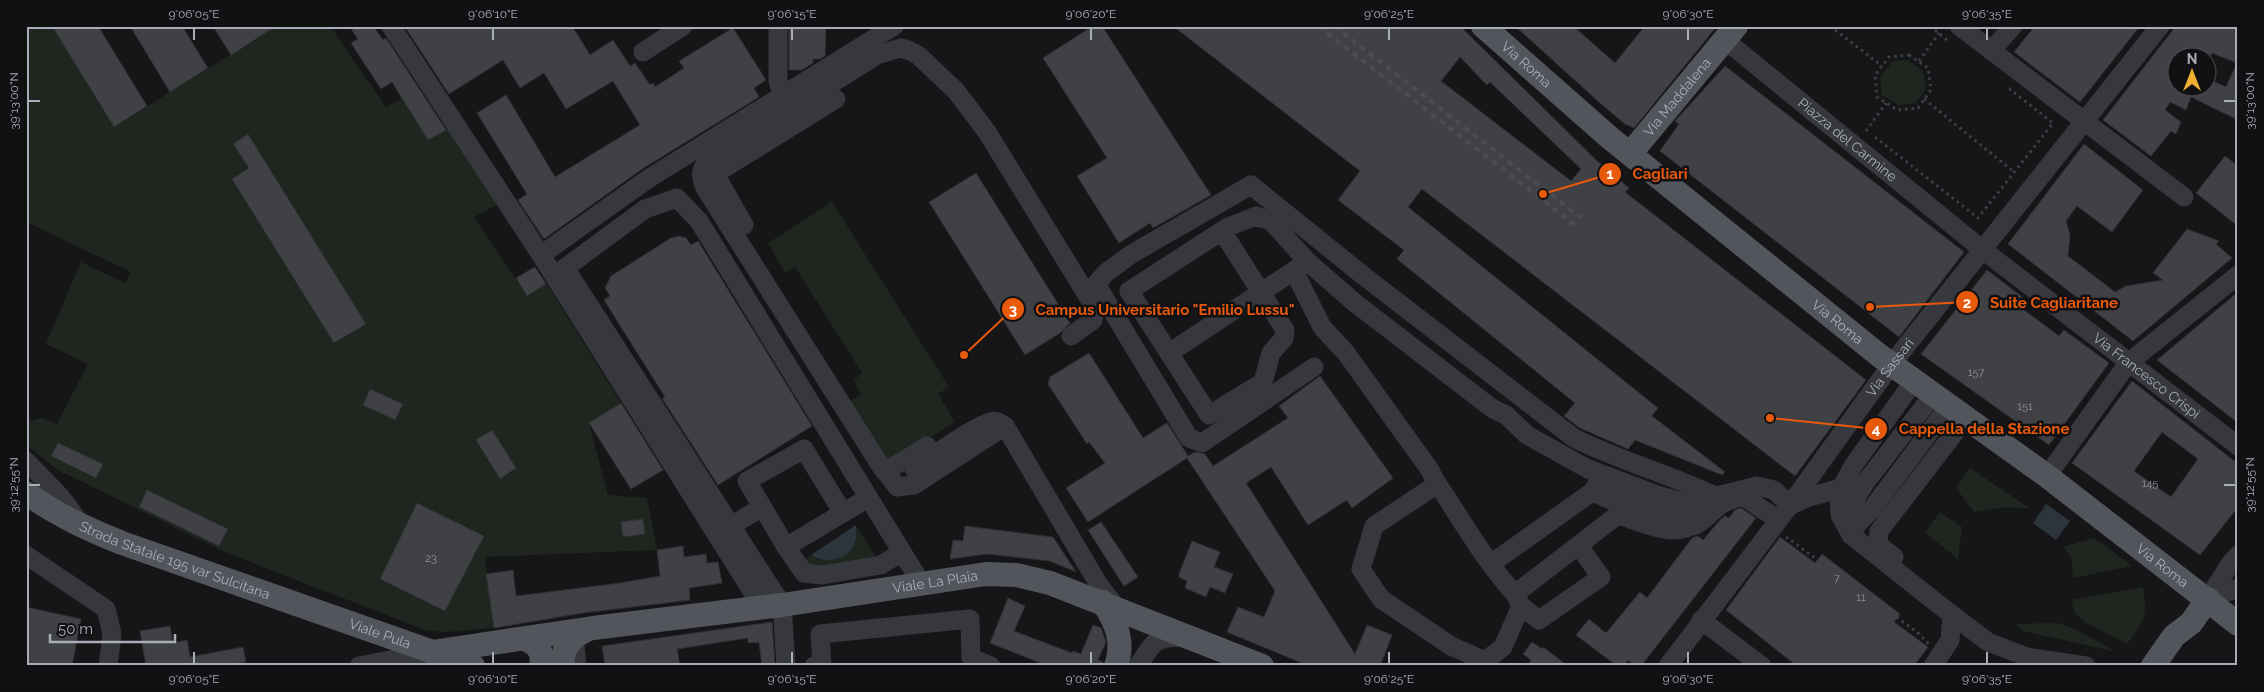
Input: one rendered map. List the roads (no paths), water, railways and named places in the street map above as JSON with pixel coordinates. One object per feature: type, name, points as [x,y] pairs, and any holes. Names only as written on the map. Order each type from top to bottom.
[{"type":"main road","name":"Via Roma","points":[[1483,26],[1630,154],[1891,365],[2047,476],[2238,624]]},
{"type":"main road","name":"Via Maddalena","points":[[1630,154],[1731,33]]},
{"type":"main road","name":"Strada Statale 195 var Sulcitana","points":[[26,493],[52,511],[80,526],[329,615]]},
{"type":"main road","name":"Viale La Plaia","points":[[432,652],[772,606],[986,574],[1016,575],[1050,583],[1191,636],[1262,666]]},
{"type":"main road","name":"Via Roma","points":[[2208,600],[2238,614]]},
{"type":"main road","points":[[2153,666],[2174,636],[2191,623],[2208,600]]},
{"type":"main road","points":[[1110,605],[1121,637],[1116,666]]},
{"type":"main road","name":"Viale Pula","points":[[329,615],[473,666]]},
{"type":"main road","points":[[563,666],[564,651],[583,632]]},
{"type":"main road","points":[[524,639],[530,641],[538,648],[542,659],[541,666]]},
{"type":"street","points":[[391,26],[772,606]]},
{"type":"street","points":[[643,52],[683,26]]},
{"type":"street","points":[[767,26],[778,35],[778,81],[782,95]]},
{"type":"street","points":[[541,255],[648,180],[892,26]]},
{"type":"street","points":[[1959,26],[2184,198]]},
{"type":"street","points":[[1991,51],[2013,26]]},
{"type":"street","name":"Via Sassari","points":[[1668,666],[1891,365],[2160,26]]},
{"type":"street","name":"Piazza del Carmine","points":[[1731,33],[1983,250]]},
{"type":"street","points":[[744,225],[717,177],[718,172],[779,125],[877,55],[901,48],[918,54],[956,91],[986,132],[1092,302],[1095,309],[1093,320],[1071,336]]},
{"type":"street","points":[[836,99],[779,125],[707,162],[701,168],[702,181],[871,451],[897,488],[914,485],[1002,424]]},
{"type":"street","points":[[1314,367],[1202,443],[1189,438],[1096,284],[1107,272],[1130,255],[1251,185],[1574,438],[1598,450],[1692,485],[1715,496]]},
{"type":"street","points":[[786,666],[772,606],[731,526],[565,268],[645,208],[677,198],[699,221],[921,584]]},
{"type":"street","points":[[1222,232],[1285,330],[1284,338],[1271,353],[1263,382],[1209,415],[1129,292],[1222,232],[1256,216],[1271,221],[1301,266],[1322,327],[1351,359],[1430,470],[1436,485],[1504,582],[1518,600],[1539,620],[1601,576],[1579,546]]},
{"type":"street","name":"Via Francesco Crispi","points":[[1983,250],[2238,446]]},
{"type":"street","points":[[1169,353],[1301,266]]},
{"type":"street","points":[[1301,266],[1355,303],[1493,409],[1506,415],[1527,435],[1588,469],[1678,501],[1697,501],[1756,486],[1765,487],[1774,490],[1780,517]]},
{"type":"street","points":[[2047,476],[2128,363],[2238,275]]},
{"type":"street","points":[[1914,381],[1853,466],[1841,488],[1839,498],[1840,515],[1851,535],[1952,616],[1988,642],[2027,657],[2086,666]]},
{"type":"street","points":[[1851,535],[1949,406]]},
{"type":"street","points":[[1949,406],[1878,532],[1878,544],[1993,634],[2027,657]]},
{"type":"street","points":[[889,476],[892,468],[973,417],[983,414],[993,417],[1002,424],[1110,605]]},
{"type":"street","points":[[914,469],[980,427],[992,421],[1002,424]]},
{"type":"street","points":[[843,513],[804,449],[747,481],[786,547],[804,573],[822,575],[881,565],[902,552]]},
{"type":"street","points":[[26,461],[73,513],[80,526]]},
{"type":"street","points":[[1492,563],[1592,492],[1607,476]]},
{"type":"street","points":[[1436,485],[1374,526],[1361,569],[1381,599],[1451,646],[1485,661],[1503,647],[1518,600],[1579,546],[1623,511]]},
{"type":"street","points":[[1780,517],[1810,497],[1841,488]]},
{"type":"street","points":[[1592,492],[1623,511],[1657,528],[1678,531],[1703,523],[1719,505],[1743,496],[1780,517]]},
{"type":"street","points":[[786,547],[868,498]]},
{"type":"street","points":[[731,526],[762,507]]},
{"type":"street","points":[[1074,542],[1080,568],[1080,594]]},
{"type":"street","points":[[26,555],[106,609],[112,634],[108,666]]},
{"type":"street","points":[[2208,600],[2230,564],[2238,555]]},
{"type":"street","points":[[2208,600],[2238,588]]},
{"type":"street","points":[[1933,666],[1950,640],[1952,616]]},
{"type":"street","points":[[819,666],[820,634],[970,619],[970,662],[991,666]]},
{"type":"street","points":[[1702,620],[1762,666]]},
{"type":"street","points":[[577,666],[583,632]]},
{"type":"street","points":[[1138,666],[1156,641],[1165,637],[1191,636]]},
{"type":"street","points":[[359,666],[432,652]]},
{"type":"railway","points":[[1318,26],[1575,225]]},
{"type":"railway","points":[[1334,26],[1581,218]]},
{"type":"place","name":"Cagliari","points":[[1543,194]]},
{"type":"place","name":"Suite Cagliaritane","points":[[1870,307]]},
{"type":"place","name":"Campus Universitario \"Emilio Lussu\"","points":[[964,355]]},
{"type":"place","name":"Cappella della Stazione","points":[[1770,418]]}]
